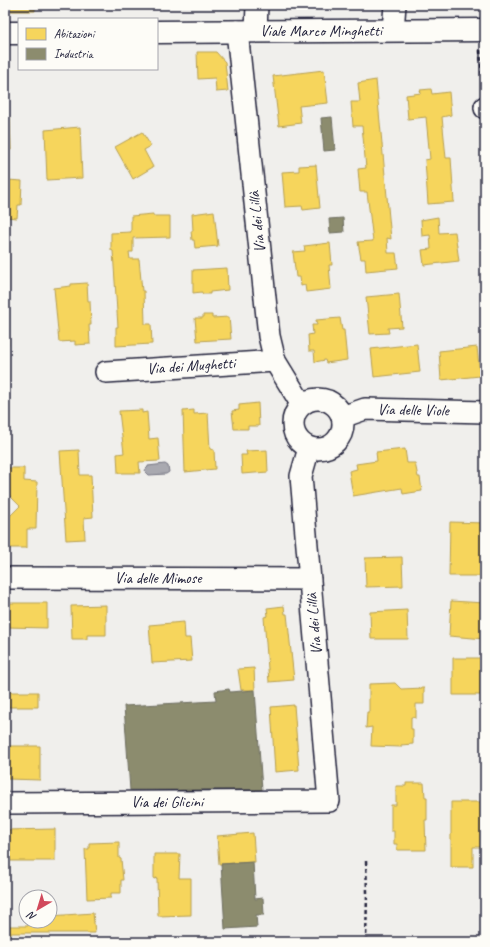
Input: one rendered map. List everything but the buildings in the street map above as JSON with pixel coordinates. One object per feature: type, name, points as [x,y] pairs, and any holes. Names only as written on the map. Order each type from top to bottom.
[{"type":"street","name":"Via dei Lillà","points":[[257,5],[246,31],[269,336],[275,361],[302,405]]},
{"type":"street","points":[[393,30],[395,5]]},
{"type":"street","name":"Viale Marco Minghetti","points":[[158,32],[482,30]]},
{"type":"street","points":[[5,33],[18,33]]},
{"type":"street","name":"Via dei Mughetti","points":[[106,372],[275,361]]},
{"type":"street","points":[[309,400],[325,400],[333,404],[342,417],[342,433],[335,443],[325,449],[317,450],[302,445],[297,439],[292,425],[293,417],[297,410],[309,400]]},
{"type":"street","name":"Via delle Viole","points":[[342,417],[365,409],[485,412]]},
{"type":"street","name":"Via dei Lillà","points":[[309,448],[301,476],[329,801]]},
{"type":"street","name":"Via delle Mimose","points":[[5,578],[310,579]]},
{"type":"street","name":"Via dei Glicini","points":[[5,803],[329,801]]},
{"type":"path","points":[[482,30],[485,108]]},
{"type":"path","points":[[366,861],[366,942]]},
{"type":"shaded area","points":[[165,464],[168,466],[169,472],[166,474],[149,475],[145,471],[148,466]]}]
